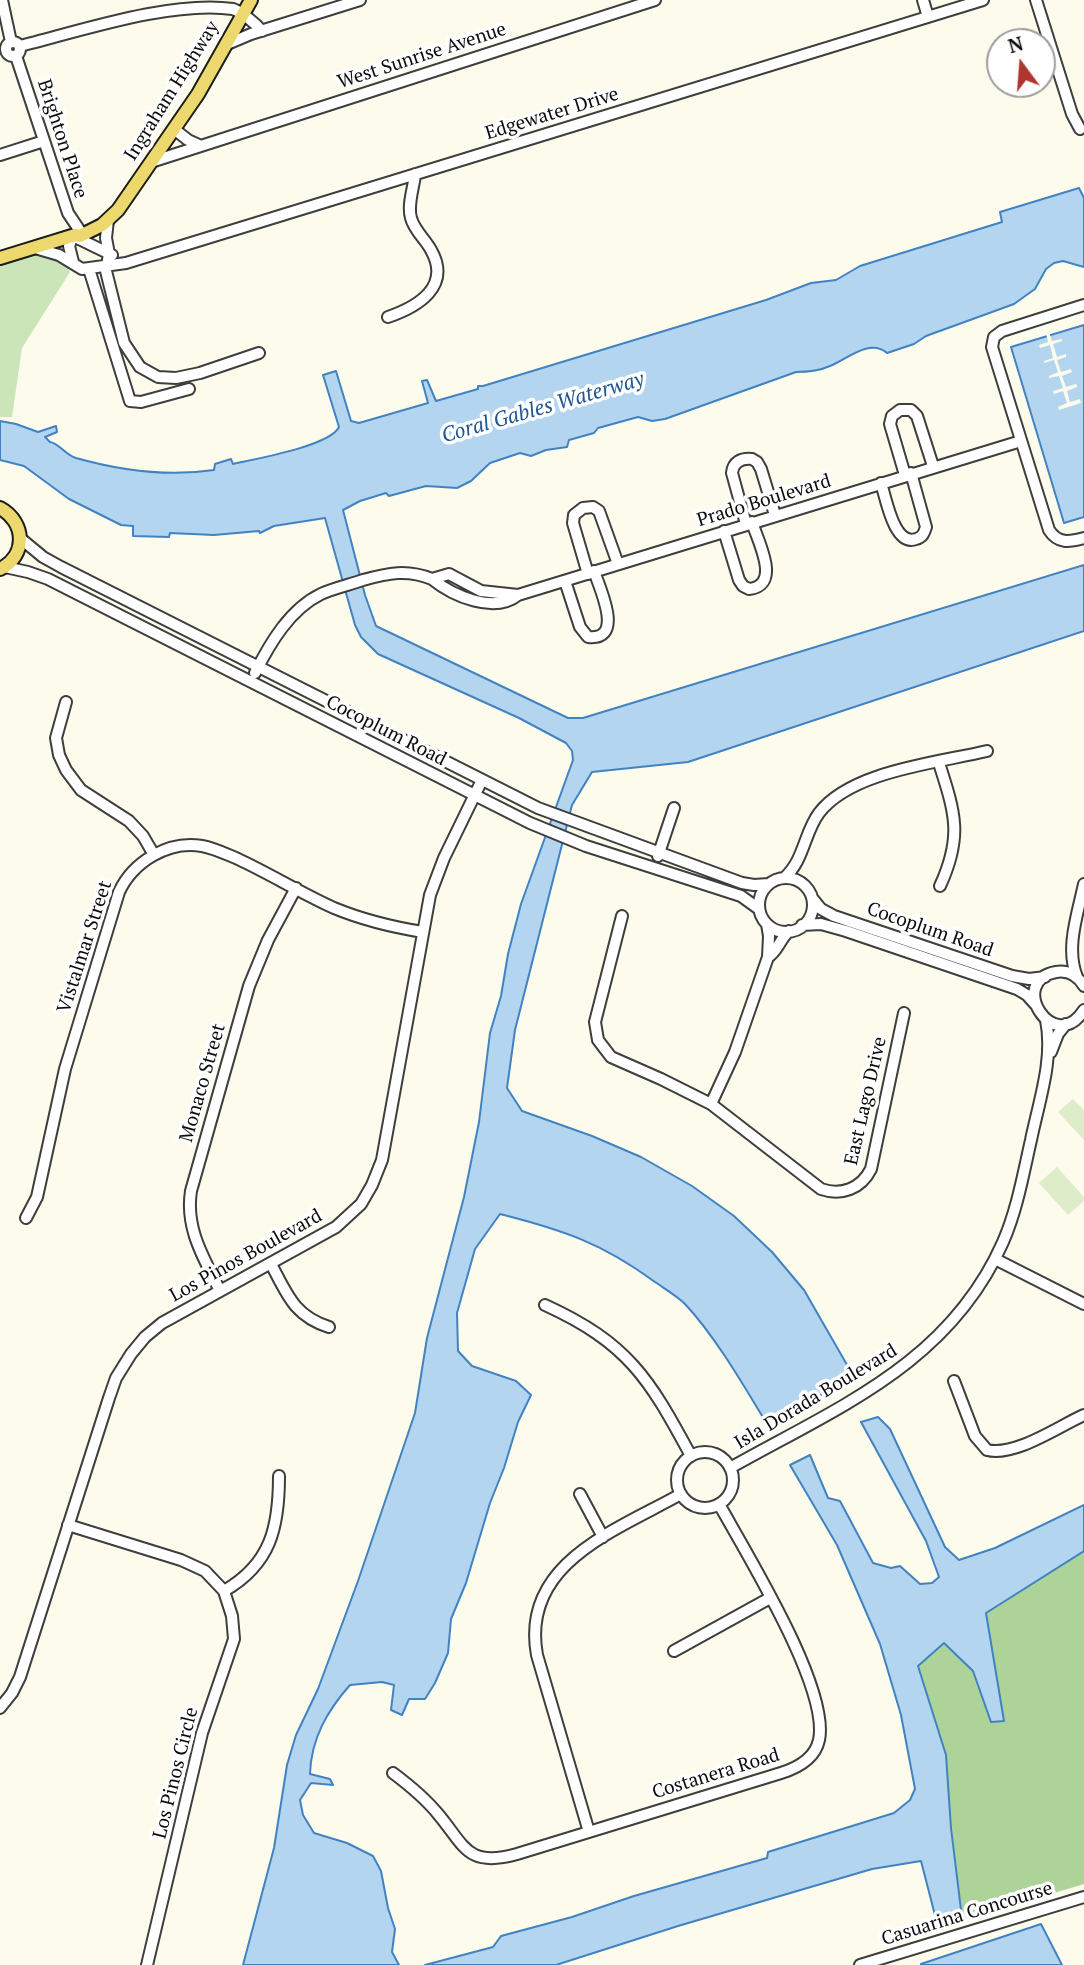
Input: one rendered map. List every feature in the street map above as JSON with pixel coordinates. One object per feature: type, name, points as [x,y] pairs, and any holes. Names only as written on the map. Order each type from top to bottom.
[{"type":"main road","name":"Ingraham Highway","points":[[76,234],[87,233],[108,220],[123,205],[198,93],[251,0]]},
{"type":"main road","name":"Ingraham Highway","points":[[76,234],[101,219],[119,201],[124,200]]},
{"type":"main road","points":[[0,258],[76,234]]},
{"type":"main road","points":[[0,508],[16,522],[20,538],[16,555],[1,569]]},
{"type":"street","name":"Brighton Place","points":[[2,0],[11,50],[76,234]]},
{"type":"street","points":[[225,45],[251,34],[360,0]]},
{"type":"street","name":"West Sunrise Avenue","points":[[151,162],[655,0]]},
{"type":"street","points":[[923,0],[928,17]]},
{"type":"street","name":"Edgewater Drive","points":[[35,248],[55,253],[79,268],[132,261],[983,0]]},
{"type":"street","points":[[1037,0],[1072,114],[1080,128]]},
{"type":"street","points":[[11,50],[145,8],[174,2],[215,4],[234,9],[242,32],[251,34]]},
{"type":"street","points":[[240,20],[262,31]]},
{"type":"street","points":[[171,134],[196,146]]},
{"type":"street","points":[[0,155],[44,141]]},
{"type":"street","points":[[388,317],[421,303],[436,279],[434,257],[415,228],[410,215],[415,174]]},
{"type":"street","points":[[108,220],[101,265],[124,343],[136,362],[152,375],[163,378],[183,377],[259,353]]},
{"type":"street","points":[[73,262],[69,246],[76,234],[96,246],[101,258],[131,401],[141,402],[189,389]]},
{"type":"street","points":[[1084,305],[1007,329],[994,337],[993,352],[1051,534],[1065,542],[1084,538]]},
{"type":"street","points":[[881,483],[900,536],[908,540],[918,539],[924,533],[926,523],[890,424],[892,416],[900,410],[911,410],[918,416],[933,467]]},
{"type":"street","name":"Prado Boulevard","points":[[250,681],[275,638],[297,611],[315,597],[330,590],[374,577],[411,572],[432,579],[449,574],[481,591],[519,595],[1021,441]]},
{"type":"street","points":[[724,531],[741,583],[750,589],[758,588],[764,583],[767,573],[732,473],[733,466],[741,459],[752,459],[759,465],[775,515]]},
{"type":"street","points":[[565,581],[581,631],[588,637],[606,632],[609,622],[573,523],[574,515],[583,508],[593,507],[599,511],[618,564]]},
{"type":"street","name":"Cocoplum Road","points":[[20,538],[54,563],[538,808],[742,883],[769,884],[784,878]]},
{"type":"street","name":"Cocoplum Road","points":[[1,569],[28,572],[48,579],[530,823],[566,839],[741,896],[759,909]]},
{"type":"street","points":[[66,702],[57,738],[59,755],[66,770],[81,790],[129,821],[139,831],[154,855]]},
{"type":"street","points":[[784,878],[793,870],[818,814],[846,789],[871,779],[987,751]]},
{"type":"street","points":[[939,762],[956,832],[952,856],[940,886]]},
{"type":"street","name":"Los Pinos Boulevard","points":[[0,1708],[20,1677],[108,1398],[121,1368],[153,1330],[172,1317],[346,1220],[358,1208],[372,1185],[387,1138],[430,895],[439,869],[482,780]]},
{"type":"street","points":[[653,868],[674,808]]},
{"type":"street","name":"Vistalmar Street","points":[[26,1217],[37,1197],[65,1069],[119,892],[131,873],[154,855],[182,846],[207,847],[355,915],[385,925],[423,932]]},
{"type":"street","points":[[803,850],[801,875],[805,886]]},
{"type":"street","points":[[784,878],[799,881],[805,886]]},
{"type":"street","points":[[622,916],[595,1022],[598,1040],[603,1049],[615,1059],[711,1104],[735,1052],[768,957],[767,924],[759,909],[760,895],[769,884]]},
{"type":"street","points":[[1080,982],[1073,966],[1073,939],[1084,884]]},
{"type":"street","name":"Cocoplum Road","points":[[805,886],[821,909],[834,916],[1012,976],[1029,979],[1063,972],[1080,982]]},
{"type":"street","name":"Monaco Street","points":[[220,1291],[193,1234],[189,1212],[191,1191],[249,986],[268,940],[296,888]]},
{"type":"street","points":[[803,925],[811,913],[811,898]]},
{"type":"street","points":[[767,924],[789,931]]},
{"type":"street","name":"Cocoplum Road","points":[[789,931],[803,925],[821,924],[859,935],[1017,989],[1035,1004]]},
{"type":"street","points":[[768,957],[774,954],[781,939],[789,931]]},
{"type":"street","points":[[1073,939],[1063,962],[1036,989],[1035,1004],[1046,1020],[1052,1023],[1066,1024],[1074,1021],[1084,1010]]},
{"type":"street","name":"East Lago Drive","points":[[711,1104],[816,1186],[831,1192],[853,1188],[863,1181],[873,1162],[904,1013]]},
{"type":"street","name":"Isla Dorada Boulevard","points":[[730,1468],[856,1398],[915,1358],[940,1336],[961,1312],[995,1259],[1008,1231],[1018,1198],[1049,1054],[1046,1020]]},
{"type":"street","name":"Isla Dorada Boulevard","points":[[1049,1054],[1066,1024]]},
{"type":"street","points":[[995,1259],[1084,1304]]},
{"type":"street","points":[[271,1264],[301,1313],[311,1321],[329,1327]]},
{"type":"street","points":[[545,1305],[600,1334],[635,1366],[656,1393],[691,1456]]},
{"type":"street","points":[[954,1381],[979,1443],[993,1452],[1019,1447],[1084,1415]]},
{"type":"street","points":[[708,1452],[717,1455],[730,1468],[732,1488],[725,1500],[719,1504],[701,1508],[693,1506],[681,1494],[677,1477],[680,1468],[691,1456],[708,1452]]},
{"type":"street","points":[[68,1525],[190,1563],[210,1575],[224,1591],[249,1574],[265,1553],[278,1511],[279,1476]]},
{"type":"street","points":[[580,1494],[603,1537]]},
{"type":"street","points":[[589,1832],[537,1655],[534,1632],[544,1595],[556,1573],[578,1552],[681,1494]]},
{"type":"street","name":"Costanera Road","points":[[393,1773],[413,1788],[433,1809],[459,1844],[477,1856],[493,1859],[790,1770],[803,1763],[814,1751],[820,1733],[817,1706],[797,1649],[719,1504]]},
{"type":"street","name":"Los Pinos Circle","points":[[147,1965],[202,1733],[234,1639],[231,1609],[224,1591]]},
{"type":"street","points":[[674,1651],[770,1598]]},
{"type":"street","name":"Casuarina Concourse","points":[[860,1965],[1084,1897]]},
{"type":"green space","points":[[38,254],[67,264],[70,272],[22,348],[12,417],[0,417],[0,266]]},
{"type":"green space","points":[[1073,1099],[1084,1110],[1084,1140],[1058,1112]]},
{"type":"green space","points":[[1057,1167],[1084,1197],[1084,1201],[1068,1215],[1039,1183]]},
{"type":"green space","points":[[1084,1551],[1084,1884],[964,1920],[951,1828],[946,1755],[918,1666],[943,1643],[973,1671],[991,1721],[1004,1721],[986,1613]]},
{"type":"water","name":"Coral Gables Waterway","points":[[1079,188],[1084,198],[1084,267],[1063,261],[1054,263],[1046,269],[1035,289],[1014,304],[887,353],[880,349],[866,349],[826,368],[796,372],[665,419],[652,421],[638,417],[598,428],[594,433],[569,440],[567,447],[546,450],[531,456],[520,453],[490,463],[471,481],[457,488],[426,486],[389,496],[386,493],[360,501],[343,510],[376,626],[568,718],[583,718],[1084,565],[1084,631],[688,762],[592,772],[572,805],[515,1030],[507,1088],[522,1111],[641,1157],[692,1186],[734,1216],[772,1252],[804,1290],[854,1377],[767,1424],[718,1346],[678,1298],[617,1257],[581,1239],[500,1214],[475,1249],[457,1313],[458,1351],[472,1366],[516,1381],[531,1395],[518,1422],[466,1583],[451,1619],[448,1653],[425,1699],[409,1699],[402,1715],[391,1710],[394,1685],[382,1682],[350,1685],[334,1705],[313,1749],[310,1774],[330,1779],[333,1785],[311,1783],[300,1800],[303,1815],[314,1833],[347,1843],[373,1856],[381,1871],[395,1929],[392,1952],[399,1965],[243,1965],[274,1848],[287,1765],[296,1735],[318,1689],[358,1581],[415,1413],[427,1338],[464,1197],[479,1122],[490,1033],[501,996],[508,954],[521,904],[573,760],[572,751],[566,743],[519,718],[378,654],[361,637],[355,625],[325,518],[274,526],[260,533],[170,533],[169,537],[133,536],[133,526],[121,525],[69,499],[24,466],[0,460],[0,421],[38,432],[56,426],[57,432],[45,437],[50,442],[72,456],[93,463],[162,473],[214,470],[215,464],[231,459],[233,464],[274,455],[307,446],[333,434],[339,427],[323,375],[336,371],[351,421],[359,423],[428,403],[422,381],[427,380],[436,401],[478,389],[478,386],[766,300],[811,283],[836,280],[860,266],[1002,222],[1000,212]]},
{"type":"water","points":[[1084,325],[1084,517],[1064,523],[1011,347]]},
{"type":"water","points":[[878,1417],[890,1429],[945,1547],[959,1560],[995,1548],[1084,1505],[1084,1551],[986,1613],[1004,1721],[991,1722],[973,1671],[944,1643],[918,1666],[946,1755],[951,1828],[964,1920],[938,1927],[921,1861],[872,1869],[556,1965],[425,1965],[493,1947],[501,1936],[767,1858],[768,1852],[894,1813],[910,1800],[915,1789],[901,1715],[880,1644],[837,1545],[790,1465],[810,1455],[828,1498],[840,1501],[873,1563],[891,1568],[900,1566],[920,1584],[932,1583],[939,1577],[926,1541],[861,1422]]},
{"type":"water","points":[[1041,1924],[1062,1965],[921,1965],[921,1964]]},
{"type":"pier","points":[[1049,332],[1052,341],[1062,339],[1053,344],[1057,357],[1066,354],[1066,357],[1057,360],[1061,372],[1071,369],[1072,372],[1062,376],[1066,387],[1076,384],[1077,387],[1067,391],[1070,402],[1080,399],[1081,403],[1059,410],[1058,407],[1067,403],[1063,391],[1054,394],[1053,391],[1063,388],[1059,376],[1049,378],[1058,372],[1054,360],[1044,363],[1053,358],[1050,345],[1040,348],[1039,345],[1048,342],[1046,333]]}]
